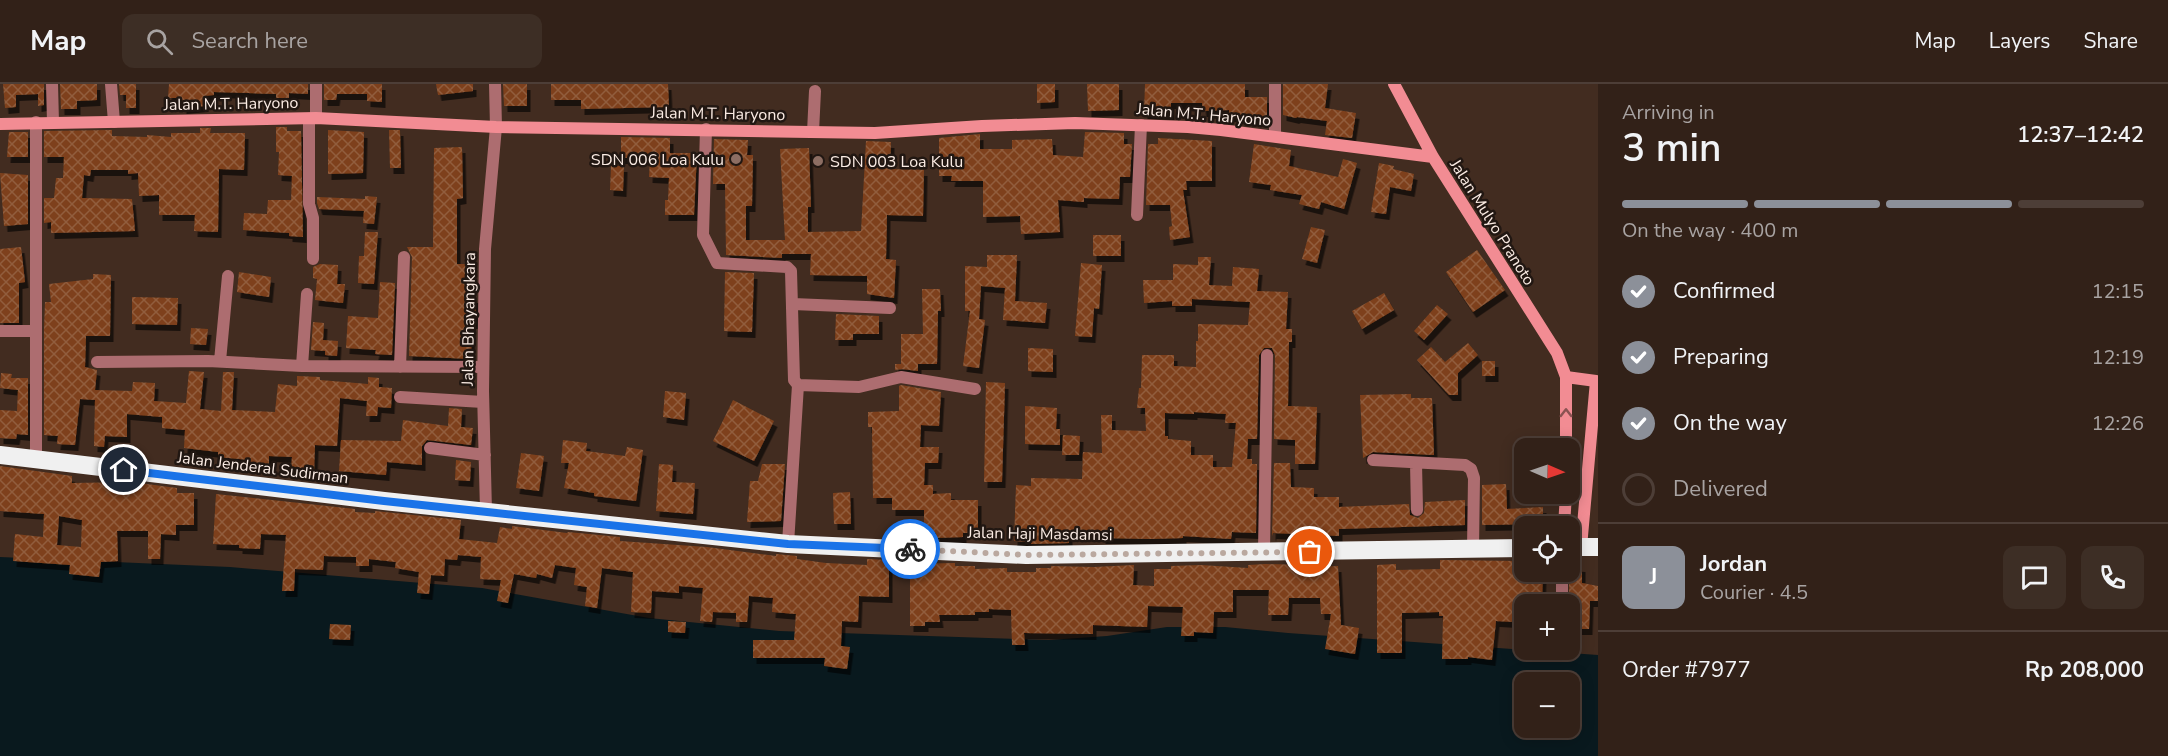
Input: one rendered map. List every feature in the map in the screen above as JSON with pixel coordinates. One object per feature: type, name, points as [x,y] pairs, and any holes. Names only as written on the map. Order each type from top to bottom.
[{"type":"highway","name":"Jalan Jenderal Sudirman","points":[[0,455],[486,512]]},
{"type":"highway","name":"Jalan Haji Masdamsi","points":[[486,512],[788,544],[1026,555],[1514,548]]},
{"type":"street","points":[[52,84],[53,122]]},
{"type":"street","points":[[111,84],[114,122]]},
{"type":"street","points":[[313,259],[313,218],[309,204],[312,119],[316,84]]},
{"type":"street","name":"Jalan Bhayangkara","points":[[486,512],[483,402],[485,249],[496,127],[495,84]]},
{"type":"street","points":[[1275,84],[1275,136]]},
{"type":"street","name":"Jalan Mulyo Pranoto","points":[[1394,84],[1433,157],[1557,353],[1566,377]]},
{"type":"street","points":[[813,132],[816,91]]},
{"type":"street","name":"Jalan M.T. Haryono","points":[[0,124],[312,119],[496,127],[706,129],[875,134],[1075,123],[1188,127],[1433,157]]},
{"type":"street","points":[[36,123],[36,459]]},
{"type":"street","points":[[1137,215],[1141,125]]},
{"type":"street","points":[[706,129],[703,213],[705,243],[717,263],[786,267],[790,271],[794,380],[798,385],[788,544]]},
{"type":"street","points":[[400,367],[404,257]]},
{"type":"street","points":[[220,361],[228,276]]},
{"type":"street","points":[[302,366],[307,294]]},
{"type":"street","points":[[793,304],[890,308]]},
{"type":"street","points":[[0,331],[36,331]]},
{"type":"street","points":[[1264,552],[1267,355]]},
{"type":"street","points":[[97,362],[220,361],[302,366],[483,367]]},
{"type":"street","points":[[1566,438],[1566,377],[1597,376],[1583,547]]},
{"type":"street","points":[[798,385],[859,387],[901,378],[975,389]]},
{"type":"street","points":[[400,397],[483,402]]},
{"type":"street","points":[[430,448],[485,455]]},
{"type":"street","points":[[1372,460],[1465,465],[1471,469],[1474,478],[1473,549]]},
{"type":"street","points":[[1416,463],[1417,510]]},
{"type":"shaded area","points":[[0,557],[230,567],[482,588],[649,618],[779,631],[1049,640],[1107,636],[1167,627],[1225,627],[1514,649],[1514,660],[1580,660],[1580,654],[1598,655],[1598,756],[0,756]]},
{"type":"building","points":[[3,84],[44,84],[44,105],[38,106],[38,94],[16,95],[16,107],[5,108]]},
{"type":"building","points":[[60,84],[97,84],[97,100],[77,101],[77,109],[61,109]]},
{"type":"building","points":[[119,84],[136,84],[136,108],[126,108],[126,95],[120,95]]},
{"type":"building","points":[[169,84],[308,84],[308,94],[289,93],[289,98],[276,98],[276,94],[214,92],[214,95],[204,96],[205,106],[183,108],[182,98],[168,98]]},
{"type":"building","points":[[324,84],[382,84],[382,102],[367,101],[367,94],[337,94],[336,100],[324,100]]},
{"type":"building","points":[[436,84],[473,84],[473,91],[438,95]]},
{"type":"building","points":[[503,84],[527,84],[527,106],[504,106]]},
{"type":"building","points":[[551,84],[668,84],[669,107],[581,109],[581,100],[551,100]]},
{"type":"building","points":[[1037,84],[1055,84],[1055,102],[1037,103]]},
{"type":"building","points":[[1087,84],[1119,84],[1119,110],[1088,111]]},
{"type":"building","points":[[1145,84],[1245,84],[1245,97],[1267,97],[1267,118],[1229,116],[1229,110],[1203,111],[1202,103],[1171,103],[1171,114],[1144,113]]},
{"type":"building","points":[[1283,84],[1328,84],[1325,108],[1356,113],[1352,138],[1325,135],[1327,121],[1283,115]]},
{"type":"building","points":[[276,127],[287,127],[287,131],[301,131],[303,237],[289,236],[289,233],[243,230],[244,213],[267,214],[268,200],[291,200],[292,176],[278,175],[279,152],[276,152]]},
{"type":"building","points":[[200,128],[211,128],[210,133],[245,133],[244,170],[219,169],[218,232],[194,231],[195,215],[159,215],[159,195],[139,196],[138,173],[128,174],[128,170],[91,170],[90,176],[84,175],[82,198],[132,199],[135,231],[51,233],[51,222],[44,223],[44,198],[54,198],[56,178],[63,178],[64,157],[44,157],[44,131],[112,130],[112,136],[171,137],[171,133],[200,133]]},
{"type":"building","points":[[328,130],[364,132],[363,173],[328,174]]},
{"type":"building","points":[[389,130],[400,130],[401,168],[390,168]]},
{"type":"building","points":[[9,132],[28,132],[28,157],[7,157]]},
{"type":"building","points":[[1085,132],[1124,133],[1124,144],[1132,144],[1130,177],[1120,177],[1119,199],[1084,198],[1084,202],[1058,200],[1060,232],[1021,234],[1020,216],[983,217],[983,181],[951,181],[952,176],[939,176],[939,138],[980,134],[980,149],[1012,149],[1012,140],[1052,139],[1053,155],[1083,157]]},
{"type":"building","points":[[621,137],[670,138],[670,153],[697,153],[694,215],[665,215],[669,178],[649,177],[650,158],[621,158]]},
{"type":"building","points":[[1158,138],[1212,141],[1212,181],[1186,181],[1187,190],[1183,190],[1190,237],[1170,240],[1169,227],[1172,226],[1170,205],[1146,205],[1148,144],[1158,144]]},
{"type":"building","points":[[714,139],[748,140],[747,155],[753,155],[752,206],[746,206],[746,240],[785,240],[780,149],[809,148],[811,207],[808,207],[808,232],[861,231],[866,141],[891,142],[890,169],[924,170],[923,216],[887,215],[886,259],[896,260],[894,298],[867,294],[867,276],[810,275],[811,254],[782,254],[782,258],[726,255],[725,184],[713,184]]},
{"type":"building","points":[[1254,144],[1291,150],[1289,166],[1338,177],[1343,159],[1357,163],[1344,209],[1321,202],[1319,209],[1299,204],[1302,195],[1270,190],[1271,185],[1249,182]]},
{"type":"building","points":[[462,147],[463,198],[457,199],[457,264],[467,264],[468,297],[475,297],[476,323],[472,323],[471,359],[409,356],[412,257],[407,247],[433,247],[434,148]]},
{"type":"building","points":[[1379,163],[1414,174],[1411,191],[1390,187],[1386,214],[1371,212]]},
{"type":"building","points":[[611,166],[624,166],[623,191],[610,190]]},
{"type":"building","points":[[0,173],[28,175],[28,224],[4,226]]},
{"type":"building","points":[[365,196],[377,197],[374,224],[363,223],[364,211],[319,209],[317,203],[317,197],[365,199]]},
{"type":"building","points":[[1311,227],[1325,230],[1317,263],[1302,259]]},
{"type":"building","points":[[365,232],[378,232],[374,284],[358,283],[359,256],[364,256]]},
{"type":"building","points":[[1093,235],[1121,235],[1121,256],[1093,256]]},
{"type":"building","points":[[21,247],[25,282],[19,283],[19,323],[0,323],[0,249]]},
{"type":"building","points":[[1477,250],[1505,290],[1473,312],[1446,272]]},
{"type":"building","points":[[987,255],[1017,255],[1015,301],[1047,303],[1045,323],[1003,320],[1005,288],[981,286],[979,319],[985,320],[979,368],[963,366],[970,311],[965,311],[965,266],[987,267]]},
{"type":"building","points":[[1198,257],[1211,257],[1209,285],[1232,286],[1233,267],[1259,269],[1257,291],[1288,292],[1286,329],[1292,329],[1292,342],[1289,342],[1288,406],[1317,407],[1315,464],[1295,464],[1295,440],[1274,439],[1275,355],[1272,348],[1264,348],[1259,355],[1257,439],[1248,439],[1247,459],[1252,459],[1252,464],[1257,464],[1256,533],[1232,532],[1231,539],[1183,536],[1183,538],[1150,539],[1102,538],[1102,535],[1069,535],[1069,543],[1031,544],[1031,542],[1014,541],[1016,485],[1031,486],[1031,478],[1082,479],[1083,452],[1102,453],[1101,415],[1112,415],[1112,430],[1146,431],[1145,408],[1137,408],[1139,388],[1141,388],[1142,355],[1174,355],[1174,366],[1196,367],[1198,324],[1248,325],[1250,302],[1192,299],[1192,306],[1172,306],[1172,301],[1144,303],[1143,280],[1173,280],[1173,264],[1198,265]],"holes":[[[1165,413],[1226,414],[1225,423],[1236,423],[1232,467],[1213,467],[1213,455],[1191,455],[1191,441],[1168,439],[1168,436],[1165,436]]]},
{"type":"building","points":[[1081,263],[1102,265],[1099,309],[1094,308],[1092,337],[1075,336]]},
{"type":"building","points":[[320,264],[338,265],[337,284],[345,284],[343,303],[315,300],[317,279],[313,278],[313,267]]},
{"type":"building","points":[[239,272],[271,277],[269,297],[237,292]]},
{"type":"building","points":[[725,272],[754,273],[752,332],[724,331]]},
{"type":"building","points":[[93,274],[111,275],[110,336],[86,336],[85,367],[97,370],[95,390],[132,391],[133,382],[155,383],[154,401],[186,403],[189,371],[204,372],[200,409],[221,411],[223,372],[234,372],[232,410],[275,412],[278,384],[297,386],[297,376],[368,384],[368,377],[379,378],[379,387],[392,388],[391,408],[378,407],[377,416],[366,416],[367,401],[340,398],[337,446],[315,445],[314,471],[291,471],[292,457],[269,456],[269,464],[250,464],[250,460],[218,457],[218,452],[184,448],[185,430],[162,428],[162,417],[127,414],[127,437],[105,436],[104,447],[94,446],[95,400],[80,399],[75,445],[57,444],[58,436],[44,435],[45,302],[51,302],[49,284],[93,279]]},
{"type":"building","points":[[380,282],[395,283],[392,355],[375,354],[376,350],[346,348],[348,316],[378,318]]},
{"type":"building","points":[[922,289],[940,289],[941,311],[938,311],[937,364],[918,364],[918,371],[895,370],[895,364],[901,364],[901,334],[923,334]]},
{"type":"building","points":[[1384,293],[1394,310],[1362,329],[1352,311]]},
{"type":"building","points":[[132,297],[178,298],[177,325],[132,324]]},
{"type":"building","points":[[1437,305],[1448,314],[1424,340],[1414,331]]},
{"type":"building","points":[[836,314],[879,316],[879,334],[853,334],[853,340],[835,340]]},
{"type":"building","points":[[313,322],[324,323],[323,340],[338,341],[337,356],[325,355],[325,351],[311,350]]},
{"type":"building","points":[[191,328],[208,329],[206,345],[190,344]]},
{"type":"building","points":[[1468,343],[1478,355],[1458,373],[1458,395],[1449,395],[1417,360],[1431,347],[1445,362]]},
{"type":"building","points":[[1028,348],[1053,349],[1053,372],[1028,371]]},
{"type":"building","points":[[1482,361],[1495,361],[1495,376],[1482,376]]},
{"type":"building","points":[[1,373],[12,374],[11,378],[28,378],[28,435],[17,434],[16,439],[0,438],[0,410],[17,411],[18,390],[0,388]]},
{"type":"building","points":[[986,382],[1005,383],[1002,482],[984,482]]},
{"type":"building","points":[[899,386],[941,392],[939,426],[921,425],[920,447],[939,447],[938,463],[925,463],[924,485],[933,485],[933,494],[951,493],[951,500],[978,500],[978,533],[963,533],[963,537],[936,538],[936,533],[924,533],[924,510],[892,510],[892,498],[873,498],[872,427],[868,427],[868,412],[899,411]]},
{"type":"building","points":[[665,391],[686,393],[684,420],[663,417]]},
{"type":"building","points":[[1411,394],[1411,398],[1432,398],[1434,455],[1373,452],[1363,458],[1360,395]]},
{"type":"building","points":[[733,400],[774,421],[754,461],[713,441]]},
{"type":"building","points":[[1025,406],[1057,408],[1056,429],[1060,429],[1060,445],[1025,444]]},
{"type":"building","points":[[449,408],[462,409],[461,427],[473,428],[471,445],[427,440],[422,446],[422,465],[387,462],[386,475],[339,471],[341,440],[401,441],[403,420],[448,426]]},
{"type":"building","points":[[1063,435],[1080,436],[1079,455],[1062,455]]},
{"type":"building","points":[[563,440],[587,443],[586,451],[625,456],[627,447],[643,450],[636,501],[594,496],[594,493],[564,488],[569,463],[561,463]]},
{"type":"building","points":[[521,453],[544,456],[539,491],[516,488]]},
{"type":"building","points":[[456,460],[471,462],[470,481],[455,480]]},
{"type":"building","points":[[1274,463],[1290,463],[1291,487],[1314,488],[1314,497],[1339,497],[1339,507],[1409,504],[1410,515],[1418,518],[1424,513],[1425,502],[1465,500],[1465,525],[1339,529],[1339,536],[1273,533],[1272,536]]},
{"type":"building","points":[[659,464],[673,465],[672,482],[695,483],[693,514],[656,511]]},
{"type":"building","points":[[762,464],[785,464],[781,521],[747,522],[750,481],[758,481]]},
{"type":"building","points":[[0,466],[72,476],[72,483],[132,482],[177,488],[177,493],[194,493],[194,525],[176,525],[176,535],[161,534],[160,559],[148,559],[148,531],[117,531],[118,561],[101,562],[99,577],[69,574],[70,565],[13,561],[15,534],[43,537],[44,514],[0,511]],"holes":[[[59,516],[82,520],[81,547],[57,545]]]},
{"type":"building","points":[[1506,484],[1507,509],[1543,507],[1543,516],[1514,516],[1514,524],[1482,525],[1482,485]]},
{"type":"building","points":[[850,492],[851,524],[834,524],[833,493]]},
{"type":"building","points":[[216,494],[355,509],[355,512],[375,513],[375,511],[461,520],[459,539],[497,543],[500,527],[512,529],[512,526],[620,537],[620,541],[797,556],[797,559],[826,563],[867,565],[867,559],[889,560],[889,597],[859,596],[858,622],[842,621],[841,646],[850,647],[847,669],[824,666],[825,658],[753,658],[753,640],[794,640],[796,614],[772,612],[773,598],[749,596],[747,622],[736,622],[736,613],[713,612],[712,622],[700,621],[703,588],[679,586],[679,593],[652,591],[651,613],[631,612],[633,572],[602,568],[597,608],[585,606],[587,587],[574,585],[576,568],[555,565],[552,578],[537,574],[536,578],[514,574],[508,603],[497,601],[501,580],[480,579],[481,557],[458,555],[457,560],[445,559],[444,576],[431,575],[429,594],[417,593],[419,572],[395,568],[396,562],[369,559],[369,566],[356,566],[356,557],[324,556],[323,570],[295,569],[294,591],[282,591],[286,535],[261,534],[260,549],[213,544]]},
{"type":"building","points":[[1440,560],[1514,561],[1514,582],[1543,582],[1542,594],[1514,594],[1514,622],[1496,621],[1492,660],[1468,657],[1468,659],[1442,659],[1443,616],[1439,616],[1439,612],[1402,613],[1402,653],[1377,653],[1377,565],[1396,564],[1396,570],[1440,569]]},
{"type":"building","points":[[955,563],[955,566],[975,566],[975,569],[1007,568],[1007,572],[1036,572],[1036,568],[1051,568],[1051,566],[1134,565],[1133,585],[1154,586],[1154,569],[1171,569],[1171,566],[1248,568],[1248,565],[1265,564],[1338,566],[1341,625],[1359,628],[1355,654],[1325,649],[1331,614],[1321,614],[1320,598],[1289,598],[1288,615],[1268,615],[1269,590],[1233,590],[1233,612],[1214,612],[1213,633],[1194,632],[1194,636],[1181,636],[1183,607],[1148,606],[1147,627],[1093,625],[1093,634],[1024,633],[1025,645],[1012,645],[1011,610],[989,609],[989,612],[975,612],[975,615],[939,615],[940,622],[925,622],[925,626],[910,626],[910,564]]},
{"type":"building","points":[[1580,566],[1582,566],[1582,583],[1598,586],[1598,601],[1590,601],[1589,629],[1580,629],[1580,594],[1569,594],[1569,582],[1580,582]]},
{"type":"building","points":[[668,621],[686,622],[685,633],[668,632]]},
{"type":"building","points":[[330,624],[351,625],[350,640],[329,639]]},
{"type":"way so far","points":[[910,549],[1026,555],[1310,552]]},
{"type":"place","name":"SDN 006 Loa Kulu","points":[[736,159]]},
{"type":"place","name":"SDN 003 Loa Kulu","points":[[818,161]]},
{"type":"route","points":[[124,470],[384,501],[628,525],[788,544],[910,549]]}]
